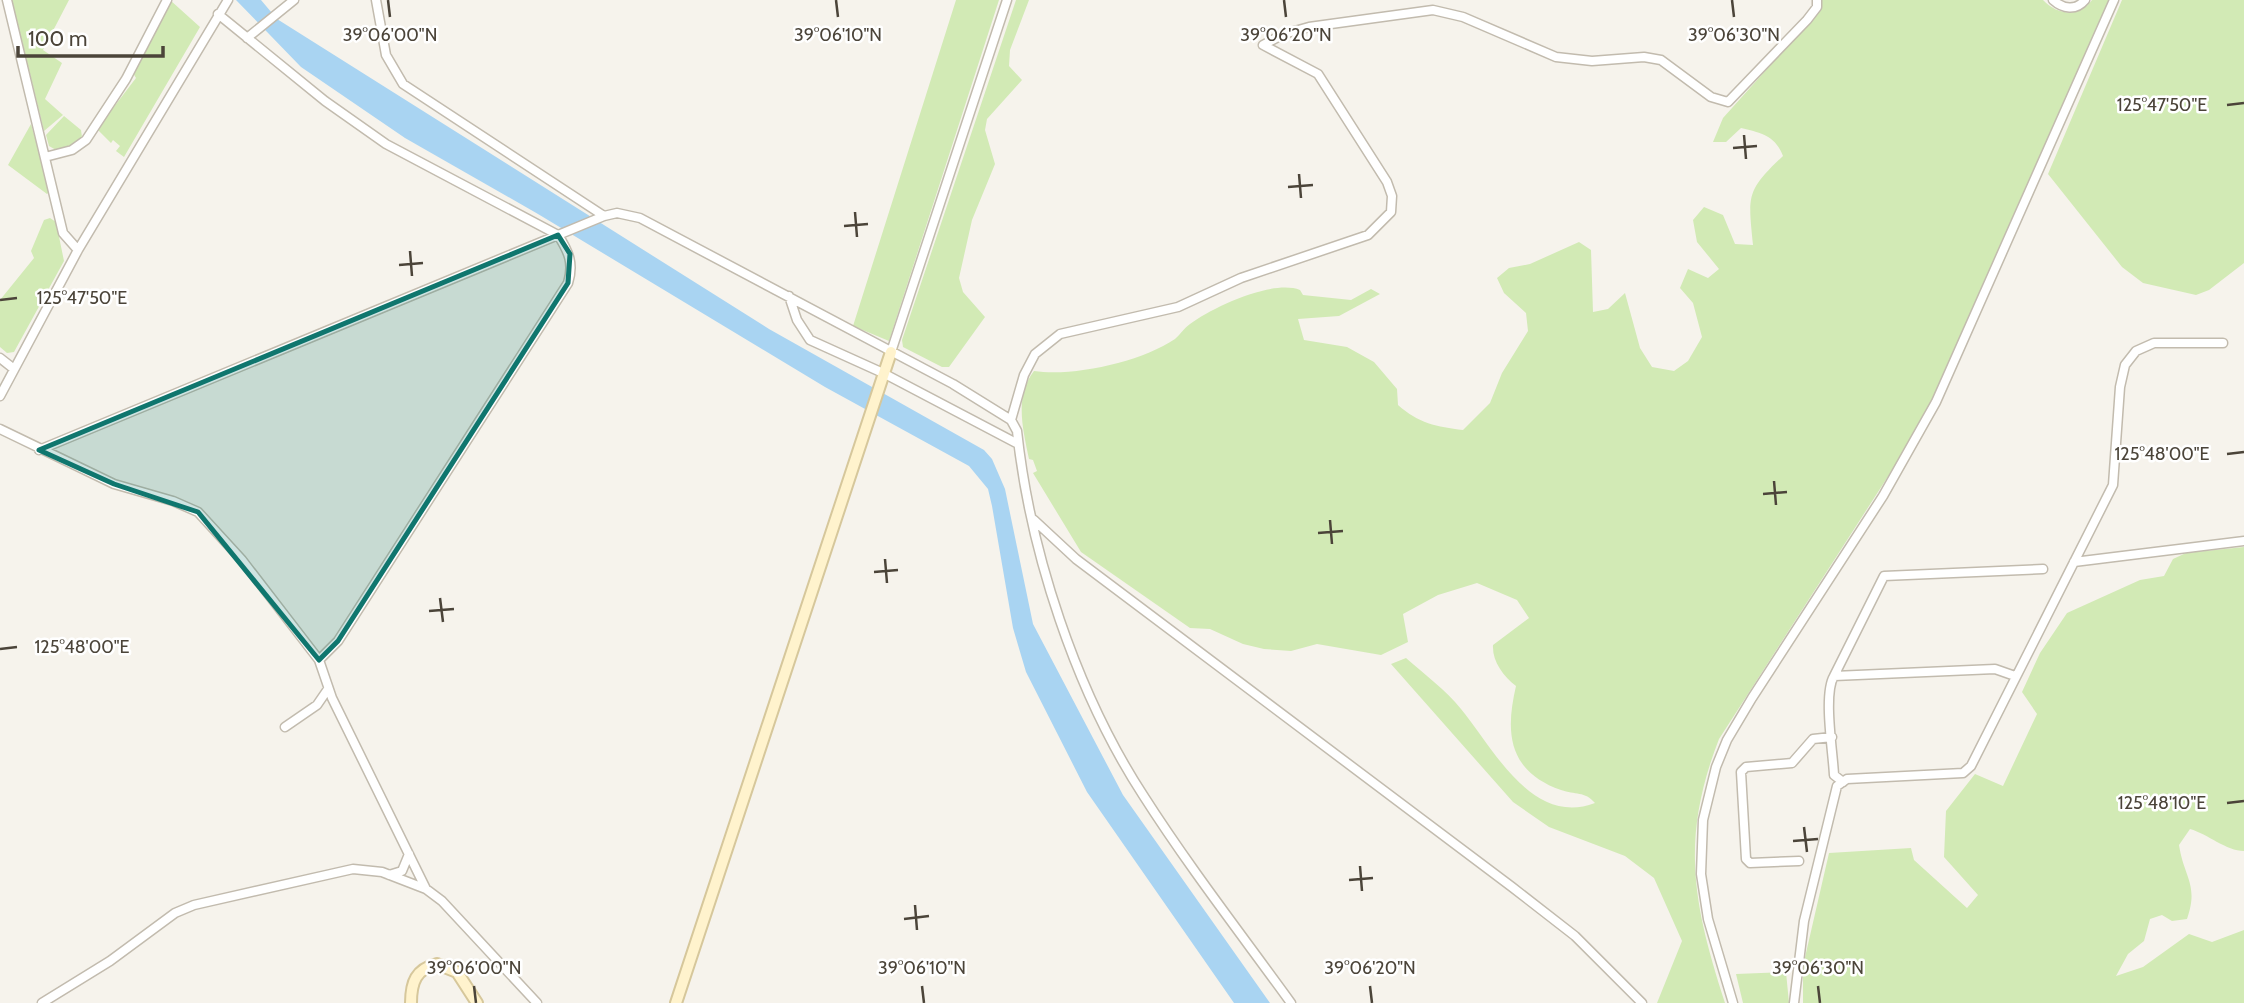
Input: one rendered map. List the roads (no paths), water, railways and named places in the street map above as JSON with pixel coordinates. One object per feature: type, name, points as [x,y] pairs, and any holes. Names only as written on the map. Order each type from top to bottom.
[{"type":"street","points":[[7,0],[63,233],[78,250]]},
{"type":"street","points":[[247,38],[294,0]]},
{"type":"street","points":[[376,0],[386,55],[403,84],[600,218]]},
{"type":"street","points":[[676,1003],[1007,0]]},
{"type":"street","points":[[1291,1003],[1170,836],[1116,748],[1063,633],[1030,516],[1018,444],[1011,420],[1024,375],[1035,355],[1060,334],[1178,307],[1241,278],[1368,235],[1391,212],[1392,196],[1387,183],[1318,74],[1263,45],[1283,34],[1417,11],[1447,11],[1556,57],[1592,61],[1644,57],[1661,60],[1711,97],[1728,102],[1807,20],[1817,7],[1817,0]]},
{"type":"street","points":[[2053,0],[2065,8],[2076,7],[2085,0]]},
{"type":"street","points":[[1733,1003],[1708,919],[1701,874],[1703,820],[1716,767],[1727,740],[1752,698],[1883,496],[1936,402],[2114,0]]},
{"type":"street","points":[[45,156],[72,150],[86,140],[126,79],[167,1]]},
{"type":"street","points":[[0,396],[78,250],[226,1]]},
{"type":"street","points":[[218,15],[325,101],[386,144],[562,234],[572,271],[568,283],[338,641],[318,660]]},
{"type":"street","points":[[40,450],[617,213],[640,218],[789,296],[953,384],[1011,420]]},
{"type":"street","points":[[789,296],[797,320],[810,340],[883,373],[1018,444]]},
{"type":"street","points":[[1794,1003],[1804,920],[1837,786],[1847,779],[1963,773],[1971,766],[2113,485],[2120,387],[2130,357],[2154,343],[2223,343]]},
{"type":"street","points":[[0,358],[14,369]]},
{"type":"street","points":[[0,429],[114,484],[173,501],[198,512],[242,560],[318,660],[328,689],[426,889]]},
{"type":"street","points":[[1030,516],[1076,559],[1575,936],[1642,1003]]},
{"type":"street","points":[[2074,562],[2244,541]]},
{"type":"street","points":[[1843,782],[1834,775],[1831,682],[1884,576],[2043,569]]},
{"type":"street","points":[[1834,676],[1995,669],[2015,676]]},
{"type":"street","points":[[285,727],[317,705],[328,689]]},
{"type":"street","points":[[1799,861],[1750,863],[1746,859],[1741,772],[1746,767],[1792,763],[1813,739],[1832,737]]},
{"type":"street","points":[[389,875],[402,871],[409,854]]},
{"type":"street","points":[[41,1003],[110,961],[175,913],[194,905],[353,869],[367,869],[389,875],[426,889],[456,913],[497,958],[518,986],[537,1003]]},
{"type":"street","points":[[411,1003],[414,978],[427,966],[437,964],[457,972],[477,1003]]},
{"type":"water","points":[[236,0],[261,0],[277,19],[769,329],[984,450],[992,459],[1005,489],[1033,624],[1123,795],[1270,1003],[1234,1003],[1087,792],[1026,672],[1013,628],[988,489],[969,466],[825,387],[538,214],[405,138],[301,67]]}]
